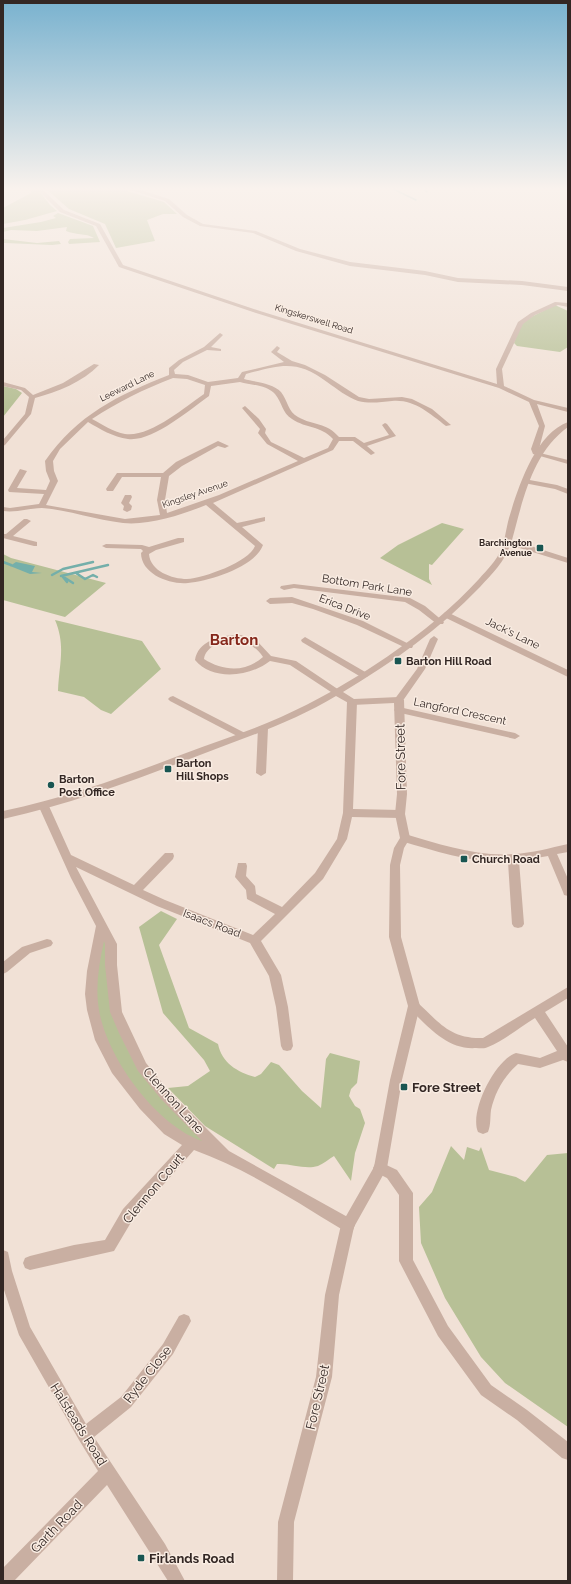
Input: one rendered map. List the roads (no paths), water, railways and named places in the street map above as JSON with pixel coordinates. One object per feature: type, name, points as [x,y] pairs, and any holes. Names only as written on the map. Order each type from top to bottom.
[{"type":"street","name":"Kingskerswell Road","points":[[119,262],[121,266],[258,312],[500,387],[532,401],[568,410]]},
{"type":"street","points":[[342,262],[425,272],[458,280],[530,284],[568,289]]},
{"type":"street","points":[[500,387],[499,369],[520,323],[533,314],[557,303],[568,305]]},
{"type":"street","points":[[172,376],[171,369],[175,364],[206,348],[220,335]]},
{"type":"street","points":[[206,348],[219,350]]},
{"type":"street","points":[[265,354],[276,350],[290,363],[322,376],[336,386],[362,400],[397,398],[421,403],[448,425]]},
{"type":"street","points":[[240,380],[244,373],[252,370],[290,363]]},
{"type":"street","points":[[32,397],[47,393],[80,377],[96,365]]},
{"type":"street","points":[[322,376],[329,373]]},
{"type":"street","name":"Leeward Lane","points":[[42,506],[54,481],[50,471],[49,461],[58,448],[87,419],[144,386],[172,376],[188,377],[208,384],[240,380],[254,382],[275,390],[292,416],[329,430],[337,439]]},
{"type":"street","points":[[80,377],[88,380]]},
{"type":"street","points":[[3,384],[23,389],[32,397]]},
{"type":"street","points":[[87,419],[117,434],[134,440],[207,395],[208,384]]},
{"type":"street","points":[[3,444],[28,414],[32,397]]},
{"type":"street","points":[[532,401],[542,426],[535,449],[537,454]]},
{"type":"street","points":[[245,408],[258,420],[269,443],[303,461],[331,449],[337,439],[355,439],[364,445],[371,453]]},
{"type":"street","points":[[3,815],[44,807],[131,778],[285,719],[337,692],[409,646],[440,622],[473,592],[503,554],[509,542],[513,521],[537,454],[550,439],[568,424]]},
{"type":"street","points":[[364,445],[393,436],[385,425]]},
{"type":"street","points":[[210,439],[225,446]]},
{"type":"street","points":[[110,489],[120,475],[165,475],[179,464],[218,443]]},
{"type":"street","points":[[537,454],[568,462]]},
{"type":"street","name":"Kingsley Avenue","points":[[3,509],[10,510],[42,506],[126,515],[164,516],[207,502],[303,461]]},
{"type":"street","points":[[12,490],[23,471]]},
{"type":"street","points":[[164,516],[162,500],[165,475]]},
{"type":"street","points":[[527,481],[558,487],[568,492]]},
{"type":"street","points":[[3,490],[50,492]]},
{"type":"street","points":[[126,515],[128,506],[125,503],[128,497]]},
{"type":"street","points":[[181,540],[149,550],[145,553],[144,558],[151,569],[164,577],[186,581],[200,579],[227,569],[256,555],[259,550],[259,545],[207,502]]},
{"type":"street","points":[[236,526],[262,519]]},
{"type":"street","points":[[5,537],[27,521]]},
{"type":"street","points":[[5,537],[34,544]]},
{"type":"street","points":[[509,542],[568,561]]},
{"type":"street","points":[[106,546],[142,547],[149,550]]},
{"type":"street","name":"Bottom Park Lane","points":[[284,588],[294,586],[407,600],[422,608],[440,622]]},
{"type":"street","name":"Erica Drive","points":[[270,601],[292,600],[316,607],[360,623],[409,646]]},
{"type":"street","name":"Jack's Lane","points":[[447,615],[568,674]]},
{"type":"street","points":[[268,658],[264,662],[234,672],[220,671],[199,660],[198,656],[203,648],[222,640],[242,638],[263,650],[268,658],[293,663],[352,702],[399,706],[421,669],[434,640]]},
{"type":"street","points":[[304,640],[364,675]]},
{"type":"street","points":[[173,699],[242,735]]},
{"type":"street","name":"Isaacs Road","points":[[68,858],[136,890],[254,940],[319,876],[342,839],[348,812],[352,702]]},
{"type":"street","name":"Langford Crescent","points":[[399,706],[515,736]]},
{"type":"street","name":"Fore Street","points":[[284,1581],[286,1522],[324,1377],[332,1295],[348,1225],[380,1168],[396,1080],[414,1006],[395,937],[395,865],[399,848],[405,838],[400,814],[402,794],[399,706]]},
{"type":"street","points":[[261,773],[263,728]]},
{"type":"street","name":"Clennon Lane","points":[[44,807],[76,878],[111,944],[111,965],[116,1012],[142,1067],[165,1095],[225,1156]]},
{"type":"street","points":[[348,812],[400,814]]},
{"type":"street","points":[[405,838],[446,849],[495,858],[513,858],[568,848]]},
{"type":"street","points":[[550,852],[568,892]]},
{"type":"street","points":[[136,890],[169,856]]},
{"type":"street","points":[[513,858],[518,924]]},
{"type":"street","points":[[242,866],[240,877],[251,889],[251,896],[283,913]]},
{"type":"street","name":"Clennon Lane","points":[[101,926],[92,978],[92,1007],[98,1035],[105,1050],[126,1084],[152,1114],[174,1134],[191,1144],[225,1156],[348,1225]]},
{"type":"street","points":[[254,940],[275,975],[282,1007],[287,1046]]},
{"type":"street","points":[[3,969],[26,950],[47,943]]},
{"type":"street","points":[[414,1006],[448,1037],[461,1043],[485,1043],[538,1012],[568,992]]},
{"type":"street","points":[[483,1128],[483,1116],[491,1091],[506,1065],[516,1058],[540,1063],[566,1055],[538,1012]]},
{"type":"street","name":"Clennon Court","points":[[30,1263],[74,1252],[109,1246],[128,1214],[191,1144]]},
{"type":"street","points":[[380,1168],[392,1174],[406,1193],[406,1261],[443,1331],[486,1390],[568,1452]]},
{"type":"street","name":"Halsteads Road","points":[[3,1257],[5,1270],[24,1330],[84,1435],[159,1550],[177,1581]]},
{"type":"street","name":"Ryde Close","points":[[84,1435],[126,1402],[168,1349],[184,1321]]},
{"type":"street","name":"Garth Road","points":[[3,1580],[109,1472]]},
{"type":"water","points":[[16,562],[35,566],[32,572],[42,573],[30,574],[10,566]]},
{"type":"waterway","points":[[3,562],[11,565]]},
{"type":"waterway","points":[[52,575],[63,569],[93,562]]},
{"type":"waterway","points":[[61,576],[108,565]]},
{"type":"waterway","points":[[76,573],[85,579],[93,575],[97,577]]},
{"type":"waterway","points":[[62,576],[73,583]]},
{"type":"waterway","points":[[63,577],[67,582]]},
{"type":"place","name":"Barchington Avenue","points":[[540,548]]},
{"type":"place","name":"Barton Hill Road","points":[[398,661]]},
{"type":"place","name":"Barton Hill Shops","points":[[168,769]]},
{"type":"place","name":"Barton Post Office","points":[[51,785]]},
{"type":"place","name":"Church Road","points":[[464,859]]},
{"type":"place","name":"Fore Street","points":[[404,1087]]},
{"type":"place","name":"Firlands Road","points":[[141,1558]]},
{"type":"district","name":"Barton","points":[[234,640]]}]
